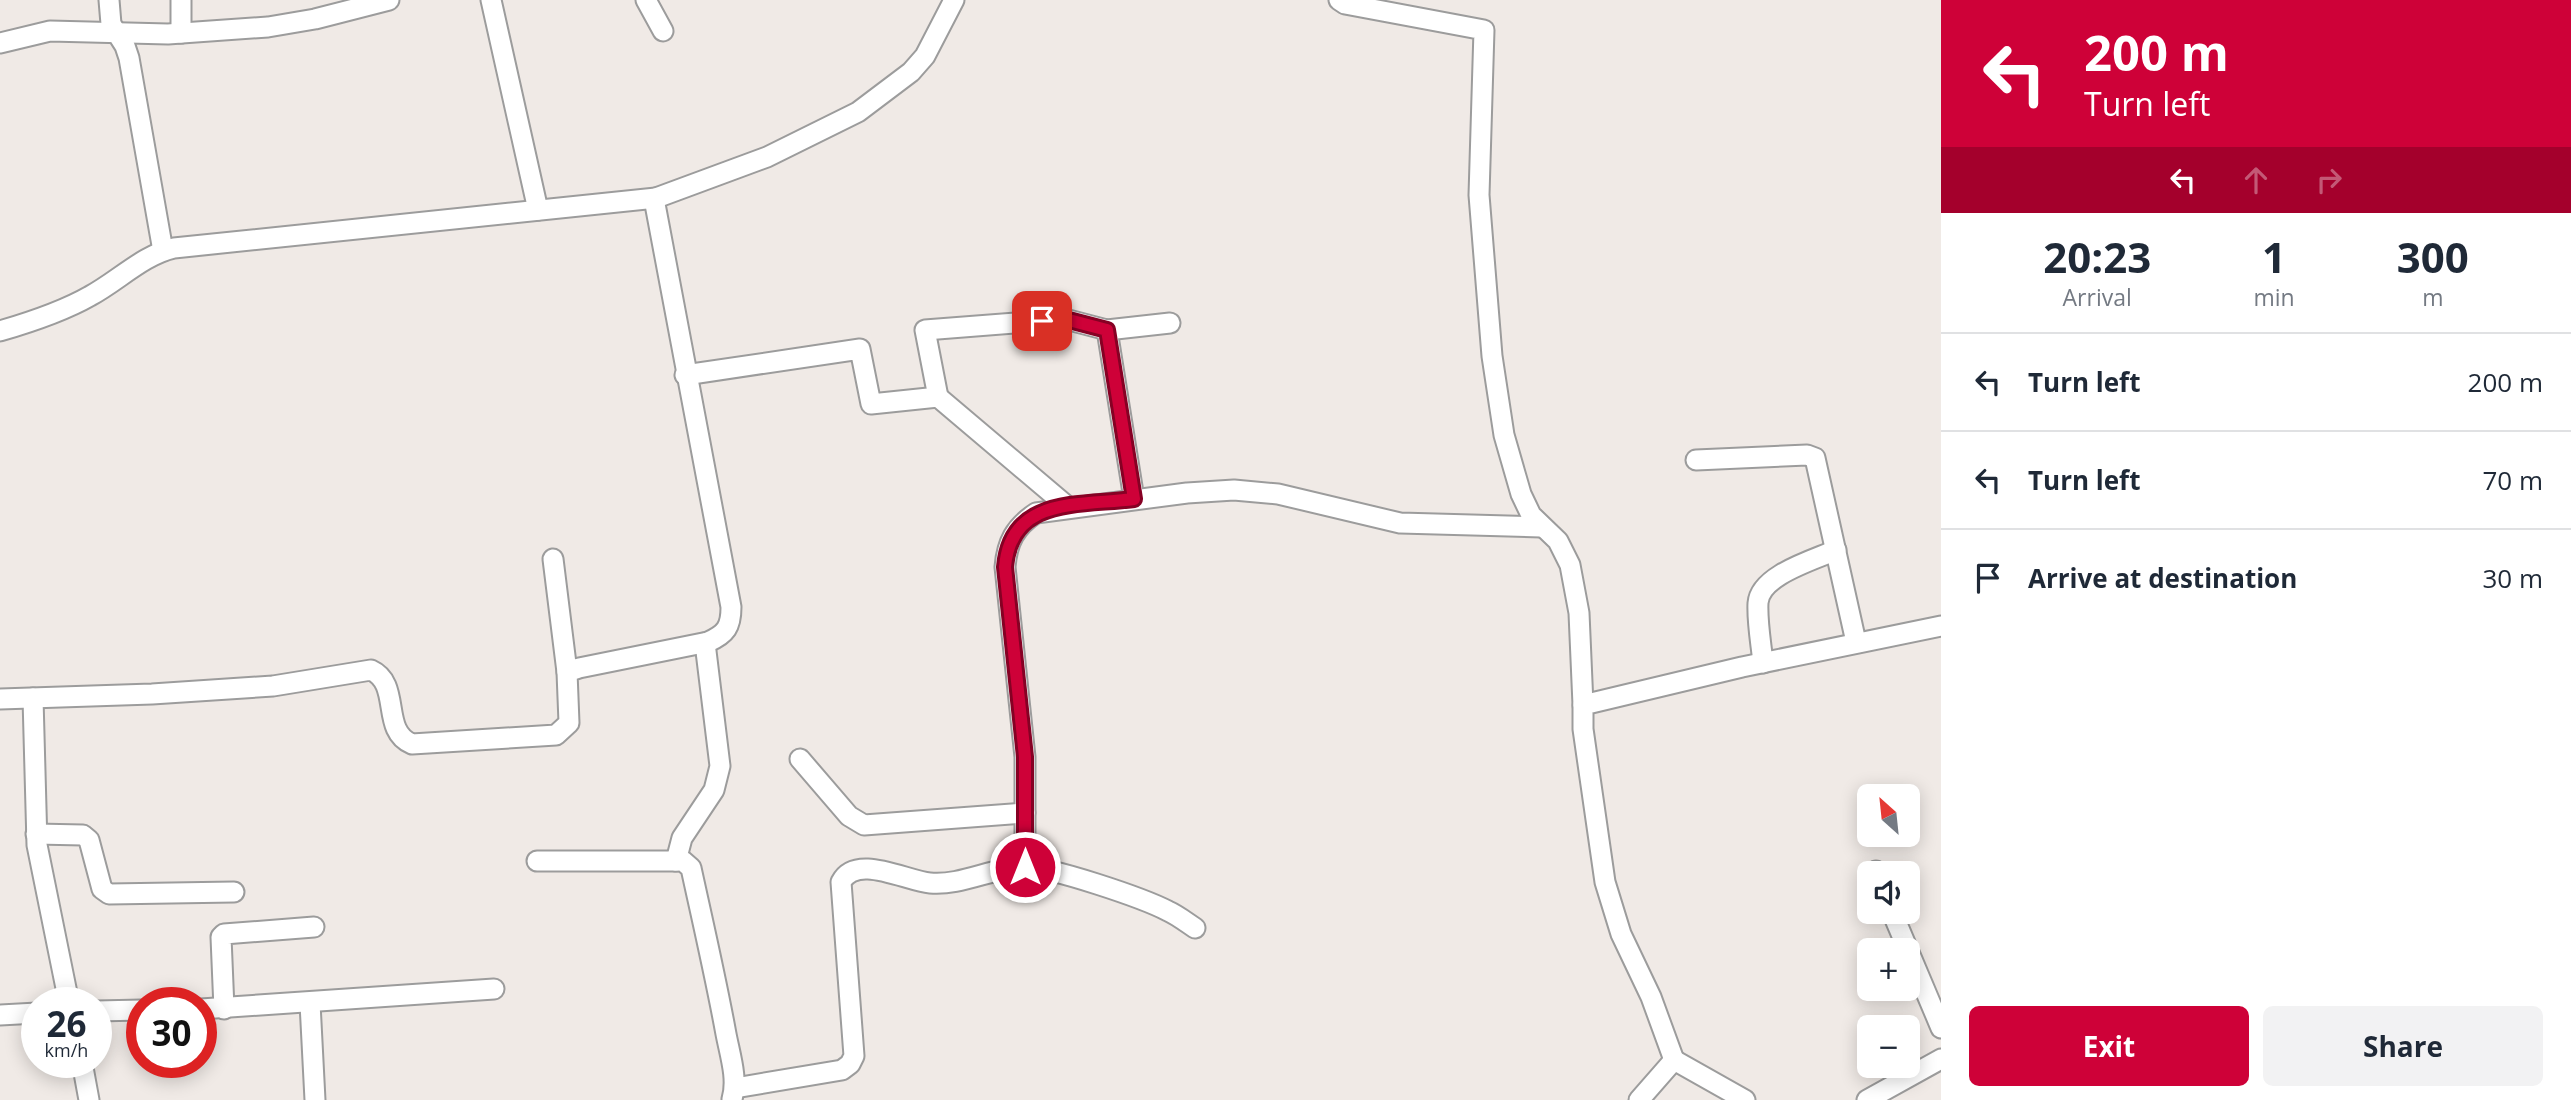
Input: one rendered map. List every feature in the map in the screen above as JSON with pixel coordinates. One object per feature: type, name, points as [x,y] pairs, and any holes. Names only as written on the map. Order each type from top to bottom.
[{"type":"street","points":[[109,0],[111,24],[129,58],[163,251]]},
{"type":"street","points":[[181,0],[181,33]]},
{"type":"street","points":[[0,43],[50,31],[181,33],[293,24],[389,0]]},
{"type":"street","points":[[491,0],[538,210]]},
{"type":"street","points":[[646,0],[663,31]]},
{"type":"street","points":[[0,331],[35,321],[91,296],[163,251],[174,247],[656,198],[757,161],[824,131],[858,112],[911,72],[925,56],[954,0]]},
{"type":"street","points":[[1339,0],[1345,4],[1484,30],[1479,195],[1492,356],[1504,435],[1514,474],[1528,511],[1561,545],[1576,592],[1583,729],[1605,883],[1620,934],[1651,997],[1674,1060],[1745,1100]]},
{"type":"street","points":[[567,673],[579,668],[705,643],[724,634],[731,622],[731,607],[685,375],[656,198]]},
{"type":"street","points":[[1068,507],[938,397],[925,330],[1065,319],[1107,330],[1170,323]]},
{"type":"street","points":[[1107,330],[1134,499]]},
{"type":"street","points":[[685,375],[860,349],[871,404],[938,397]]},
{"type":"street","points":[[1696,460],[1813,456],[1856,642]]},
{"type":"street","points":[[1025,867],[1025,757],[1005,567],[1007,550],[1018,528],[1036,513],[1187,493],[1258,491],[1400,523],[1541,527]]},
{"type":"street","points":[[1763,663],[1758,603],[1764,586],[1774,578],[1836,550]]},
{"type":"street","points":[[0,699],[152,694],[273,686],[371,670],[378,673],[386,684],[396,731],[405,741],[418,745],[561,733],[569,723],[567,673],[553,559]]},
{"type":"street","points":[[1583,705],[1856,642],[1941,626]]},
{"type":"street","points":[[676,861],[682,838],[713,790],[720,766],[705,643]]},
{"type":"street","points":[[33,698],[36,834],[66,987]]},
{"type":"street","points":[[800,759],[838,804],[856,822],[864,825],[1025,813]]},
{"type":"street","points":[[36,834],[83,835],[89,840],[102,889],[108,894],[234,892]]},
{"type":"street","points":[[537,861],[683,861],[691,868],[718,986],[733,1094],[842,1070],[850,1064],[854,1056],[841,882],[848,873],[883,871],[938,883],[1025,867],[1080,880],[1158,907],[1195,928]]},
{"type":"street","points":[[1897,924],[1941,1028]]},
{"type":"street","points":[[224,1009],[223,934],[314,927]]},
{"type":"street","points":[[217,1009],[494,989]]},
{"type":"street","points":[[310,1003],[315,1100]]},
{"type":"street","points":[[0,1015],[21,1014]]},
{"type":"street","points":[[1875,1098],[1941,1059]]},
{"type":"street","points":[[1639,1100],[1674,1060]]},
{"type":"street","points":[[85,1078],[89,1100]]},
{"type":"route","points":[[1025,867],[1025,757],[1005,567],[1007,550],[1018,528],[1036,513],[1048,509],[1134,499],[1107,330],[1065,319],[1042,321]]}]
